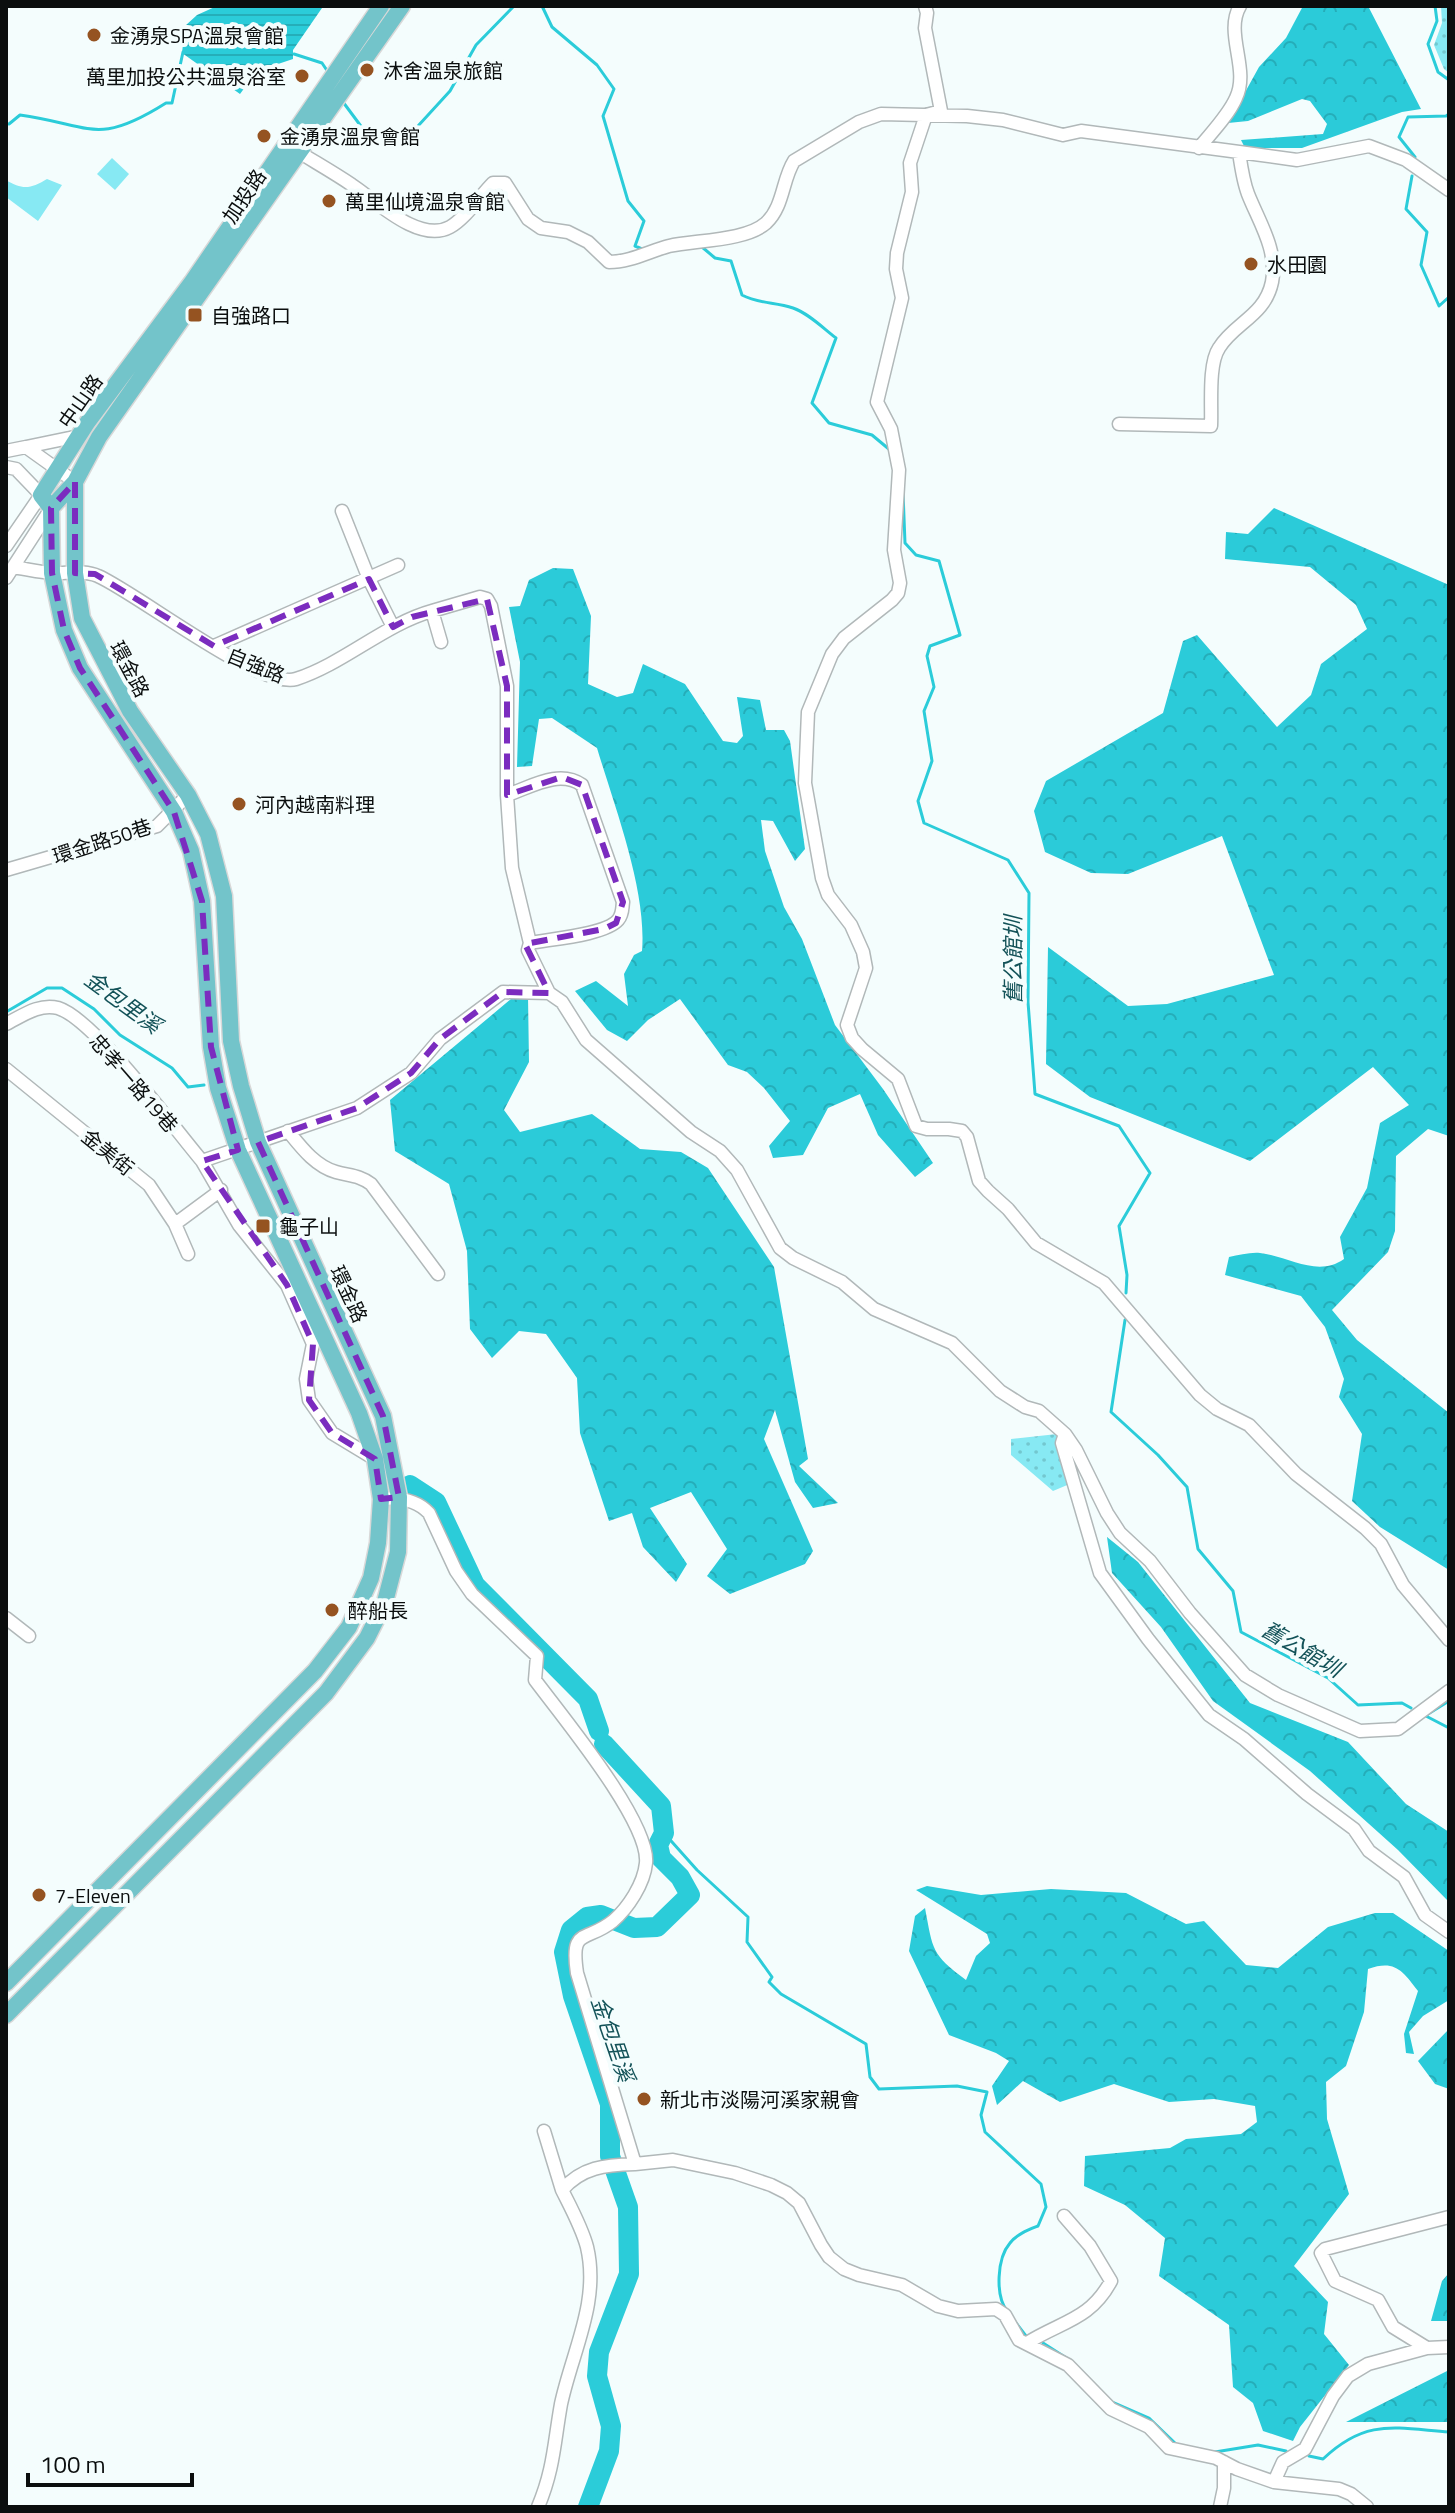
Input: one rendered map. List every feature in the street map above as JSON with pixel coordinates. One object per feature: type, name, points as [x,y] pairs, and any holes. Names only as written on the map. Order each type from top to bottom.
[{"type":"main road","name":"加投路","points":[[294,148],[381,6]]},
{"type":"main road","name":"加投路","points":[[197,287],[294,148],[402,6]]},
{"type":"main road","name":"中山路","points":[[46,501],[57,469],[79,436],[197,287]]},
{"type":"main road","name":"中山路","points":[[75,482],[99,437],[197,287]]},
{"type":"main road","points":[[46,501],[75,482]]},
{"type":"main road","name":"環金路","points":[[6,2015],[326,1693],[359,1649],[385,1602],[398,1552],[399,1497],[383,1416],[258,1142],[241,1086],[231,1041],[224,896],[208,834],[188,795],[130,711],[82,618],[75,573],[75,482]]},
{"type":"main road","name":"環金路","points":[[6,1983],[315,1671],[349,1627],[371,1578],[378,1543],[381,1499],[375,1459],[359,1413],[238,1150],[218,1088],[211,1047],[202,901],[191,851],[173,809],[80,668],[64,630],[52,573],[46,501]]},
{"type":"street","points":[[925,6],[925,28],[941,111],[926,115]]},
{"type":"street","points":[[1199,148],[1237,97],[1240,80],[1234,25],[1240,6]]},
{"type":"street","points":[[294,148],[354,186],[395,217],[424,229],[442,230],[452,226],[493,183],[505,183],[528,219],[541,228],[568,232],[588,242],[609,262],[620,262],[672,246],[736,235],[764,225],[784,191],[788,171],[794,161],[859,122],[881,114],[979,117],[1063,135],[1081,131],[1297,160],[1369,146],[1406,160],[1449,190]]},
{"type":"street","points":[[926,115],[910,163],[912,192],[896,269],[902,298],[877,402],[891,429],[899,470],[894,550],[900,583],[898,593],[844,638],[832,654],[808,712],[805,783],[822,878],[828,895],[851,925],[863,952],[866,968],[847,1025],[852,1038],[862,1049],[898,1079],[916,1126],[962,1131],[967,1137],[979,1181],[1036,1243],[1104,1283],[1200,1395],[1217,1409],[1249,1425],[1296,1474],[1365,1528],[1381,1544],[1403,1585],[1449,1640]]},
{"type":"street","points":[[1119,424],[1211,426],[1213,370],[1218,348],[1257,311],[1272,282],[1272,257],[1263,224],[1244,180],[1239,152]]},
{"type":"street","points":[[6,451],[79,436]]},
{"type":"street","points":[[26,447],[75,482]]},
{"type":"street","points":[[6,467],[16,469],[46,501]]},
{"type":"street","name":"中山路","points":[[6,546],[46,501]]},
{"type":"street","name":"中山路","points":[[10,572],[46,501]]},
{"type":"street","points":[[342,511],[369,579],[393,627]]},
{"type":"street","points":[[214,646],[398,565]]},
{"type":"street","name":"自強路","points":[[10,572],[95,574],[232,658],[275,677],[293,680],[412,617],[480,597],[487,599],[507,686],[507,795]]},
{"type":"street","points":[[432,611],[441,642]]},
{"type":"street","points":[[530,943],[604,929],[616,923],[622,914],[623,902],[582,785],[573,779],[562,777],[507,795],[512,868],[530,943],[528,950],[549,993],[562,1002],[586,1040],[691,1132],[720,1151],[737,1170],[780,1248],[793,1258],[842,1282],[874,1309],[952,1343],[1000,1391],[1025,1407],[1039,1411],[1065,1434],[1120,1533],[1150,1561],[1190,1613],[1245,1675],[1278,1695],[1360,1731],[1398,1729],[1449,1691]]},
{"type":"street","name":"環金路50巷","points":[[6,870],[157,826],[188,795]]},
{"type":"street","points":[[202,1161],[357,1108],[411,1073],[440,1039],[503,992],[549,993]]},
{"type":"street","name":"忠孝一路19巷","points":[[6,1024],[34,1009],[56,1007],[75,1017],[117,1058],[202,1161],[239,1225],[287,1285],[313,1344],[306,1379],[309,1400],[332,1433],[375,1459]]},
{"type":"street","name":"金美街","points":[[6,1069],[149,1185],[175,1224],[188,1254]]},
{"type":"street","points":[[288,1131],[319,1164],[335,1172],[358,1175],[371,1184],[438,1274]]},
{"type":"street","points":[[175,1224],[221,1190]]},
{"type":"street","points":[[1065,1434],[1062,1443],[1100,1573],[1200,1706],[1354,1829],[1369,1851],[1404,1877],[1425,1915],[1449,1932]]},
{"type":"street","points":[[381,1499],[399,1497],[422,1505],[429,1513],[456,1571],[472,1594],[537,1656],[535,1680],[618,1793],[643,1843],[647,1862],[641,1881],[615,1919],[579,1939],[574,1954],[577,1973],[635,2164]]},
{"type":"street","points":[[6,1618],[29,1636]]},
{"type":"street","points":[[538,2507],[555,2455],[562,2402],[588,2313],[590,2292],[590,2262],[586,2243],[562,2190],[544,2131]]},
{"type":"street","points":[[562,2190],[571,2179],[589,2168],[673,2160],[735,2173],[771,2185],[799,2203],[829,2257],[844,2269],[902,2285],[938,2306],[958,2311],[996,2309],[1005,2315],[1019,2340],[1068,2365],[1111,2409],[1149,2427],[1169,2448],[1216,2458],[1274,2482],[1339,2489],[1367,2507]]},
{"type":"street","points":[[1027,2343],[1089,2311],[1101,2300],[1111,2281],[1090,2246],[1064,2216]]},
{"type":"street","points":[[1427,2348],[1393,2327],[1378,2300],[1335,2281],[1321,2253],[1325,2249],[1449,2217]]},
{"type":"street","points":[[1274,2482],[1283,2462],[1305,2449],[1333,2396],[1348,2376],[1368,2364],[1427,2348],[1449,2347]]},
{"type":"street","points":[[1220,2507],[1224,2462]]},
{"type":"highlighted area","points":[[75,482],[75,573],[95,574],[214,646],[369,579],[393,627],[412,617],[487,599],[507,686],[507,795],[562,777],[582,785],[623,902],[616,923],[604,929],[525,944],[549,993],[503,992],[440,1039],[411,1073],[357,1108],[258,1142],[383,1416],[399,1497],[381,1499],[375,1459],[332,1433],[309,1400],[313,1344],[287,1285],[202,1161],[238,1150],[211,1047],[202,901],[174,812],[80,668],[64,630],[52,573],[51,508]]},
{"type":"shaded area","points":[[217,6],[322,8],[293,50],[293,59],[257,71],[240,94],[182,53],[185,26],[197,15]]},
{"type":"shaded area","points":[[1441,6],[1449,6],[1449,73],[1444,69],[1434,45],[1442,23]]},
{"type":"shaded area","points":[[112,158],[129,174],[115,190],[97,174]]},
{"type":"shaded area","points":[[47,179],[62,185],[38,221],[6,197],[6,180],[26,187]]},
{"type":"shaded area","points":[[1057,1434],[1072,1483],[1053,1491],[1011,1455],[1011,1439]]},
{"type":"green space","points":[[1303,6],[1368,6],[1421,109],[1402,112],[1302,148],[1245,148],[1241,140],[1323,134],[1327,124],[1310,101],[1302,99],[1248,121],[1228,123],[1259,67],[1286,38]]},
{"type":"green space","points":[[1274,508],[1449,585],[1449,1136],[1428,1129],[1396,1156],[1395,1231],[1388,1252],[1332,1310],[1357,1340],[1449,1413],[1449,1570],[1380,1527],[1352,1501],[1362,1434],[1339,1397],[1344,1379],[1325,1327],[1301,1296],[1225,1275],[1229,1257],[1249,1253],[1271,1255],[1313,1266],[1334,1264],[1344,1259],[1340,1237],[1367,1188],[1380,1123],[1409,1105],[1373,1067],[1250,1161],[1090,1097],[1046,1064],[1048,947],[1128,1006],[1167,1004],[1274,975],[1222,836],[1128,874],[1091,873],[1045,852],[1034,811],[1046,781],[1163,713],[1183,641],[1197,635],[1277,727],[1311,695],[1321,664],[1367,629],[1356,605],[1310,567],[1225,559],[1226,532],[1248,534]]},
{"type":"green space","points":[[553,568],[573,569],[591,616],[588,684],[617,697],[633,693],[643,664],[685,684],[723,741],[737,743],[743,736],[737,697],[760,700],[766,730],[784,730],[790,741],[805,849],[795,861],[773,821],[761,820],[765,851],[784,907],[802,939],[835,1025],[933,1163],[915,1177],[878,1135],[860,1094],[828,1108],[803,1155],[773,1158],[769,1146],[790,1121],[747,1072],[728,1065],[680,999],[648,1020],[627,1041],[607,1030],[575,991],[596,981],[628,1006],[624,974],[634,955],[642,951],[642,928],[635,876],[597,748],[552,718],[539,719],[532,766],[517,767],[520,662],[509,607],[520,606],[529,580]]},
{"type":"green space","points":[[528,996],[529,1062],[504,1110],[520,1132],[592,1114],[640,1149],[681,1152],[708,1168],[774,1267],[808,1459],[799,1466],[838,1503],[813,1508],[795,1482],[775,1410],[764,1439],[813,1551],[805,1564],[730,1594],[707,1576],[727,1549],[691,1492],[650,1508],[687,1564],[676,1582],[643,1547],[632,1513],[609,1521],[580,1433],[577,1378],[546,1334],[519,1331],[492,1358],[470,1329],[467,1251],[449,1184],[395,1151],[390,1100],[511,999]]},
{"type":"green space","points":[[1107,1537],[1138,1562],[1250,1703],[1348,1742],[1406,1804],[1449,1832],[1449,1902],[1398,1850],[1310,1771],[1213,1701],[1161,1627],[1112,1573]]},
{"type":"green space","points":[[927,1886],[981,1895],[1051,1889],[1126,1893],[1186,1924],[1204,1921],[1246,1965],[1278,1968],[1328,1927],[1375,1913],[1393,1913],[1449,1951],[1449,2000],[1423,2016],[1409,2032],[1414,2054],[1406,2053],[1404,2034],[1418,1991],[1408,1978],[1392,1966],[1368,1969],[1364,2012],[1346,2066],[1326,2082],[1327,2119],[1349,2194],[1294,2266],[1328,2302],[1324,2334],[1349,2365],[1300,2427],[1293,2441],[1263,2431],[1253,2403],[1233,2387],[1229,2325],[1159,2276],[1165,2238],[1125,2205],[1084,2186],[1085,2156],[1170,2148],[1186,2139],[1241,2134],[1257,2122],[1255,2106],[1214,2099],[1169,2102],[1114,2084],[1060,2102],[1023,2081],[997,2105],[992,2086],[1009,2061],[949,2035],[909,1951],[915,1916],[925,1908],[935,1950],[946,1964],[966,1980],[976,1956],[990,1943],[987,1934],[916,1890]]},
{"type":"green space","points":[[1449,2029],[1449,2089],[1435,2084],[1418,2061]]},
{"type":"green space","points":[[1449,2273],[1449,2321],[1431,2321],[1442,2281]]},
{"type":"green space","points":[[1449,2370],[1449,2422],[1346,2422]]},
{"type":"waterway","name":"舊公館圳","points":[[343,102],[369,137],[384,146],[407,138],[450,91],[476,45],[514,6]]},
{"type":"waterway","name":"舊公館圳","points":[[542,6],[552,27],[597,65],[614,89],[603,116],[628,201],[644,221],[635,246],[642,249]]},
{"type":"waterway","points":[[1435,6],[1437,21],[1428,44],[1438,72],[1449,80]]},
{"type":"waterway","name":"舊公館圳","points":[[9,124],[20,115],[94,129],[124,125],[166,103],[172,103],[183,52]]},
{"type":"waterway","name":"舊公館圳","points":[[294,54],[322,63],[328,72]]},
{"type":"waterway","points":[[1415,157],[1399,137],[1408,117],[1449,114]]},
{"type":"waterway","points":[[1412,176],[1406,209],[1427,232],[1421,265],[1439,306],[1449,297]]},
{"type":"waterway","name":"舊公館圳","points":[[702,247],[715,258],[731,261],[742,295],[799,310],[836,338],[812,403],[829,423],[872,435],[890,450]]},
{"type":"waterway","name":"舊公館圳","points":[[903,492],[905,543],[916,555],[939,561],[960,635],[930,646],[927,656],[934,687],[924,711],[932,761],[918,801],[924,823],[1008,860],[1029,893],[1028,1002],[1035,1094],[1119,1126],[1150,1173],[1119,1226],[1127,1275],[1126,1293]]},
{"type":"waterway","name":"金包里溪","points":[[6,1012],[47,988],[62,988],[94,1009],[120,1035],[172,1068],[188,1087],[204,1085]]},
{"type":"waterway","name":"舊公館圳","points":[[1125,1320],[1111,1412],[1158,1455],[1187,1487],[1198,1549],[1233,1591],[1241,1632],[1328,1678],[1358,1705],[1402,1703],[1411,1708]]},
{"type":"waterway","points":[[410,1485],[436,1502],[475,1585],[588,1699],[599,1731]]},
{"type":"waterway","points":[[1428,1714],[1449,1701]]},
{"type":"waterway","name":"舊公館圳","points":[[1424,1715],[1449,1728]]},
{"type":"waterway","name":"金包里溪","points":[[588,2507],[609,2451],[611,2426],[597,2376],[599,2352],[629,2274],[628,2207],[610,2156],[610,2104],[573,1996],[564,1952],[571,1930],[587,1917],[601,1915],[634,1928],[657,1927],[690,1895],[680,1877],[661,1858],[658,1845],[664,1833],[661,1806],[604,1744]]},
{"type":"waterway","points":[[664,1833],[697,1870],[748,1917],[747,1942],[772,1977],[769,1982],[781,1994],[866,2044],[870,2077],[879,2089],[957,2086],[987,2092],[981,2115],[985,2132],[1041,2184],[1046,2207],[1038,2226],[1013,2240],[1002,2258],[999,2286],[1007,2311]]},
{"type":"waterway","points":[[1016,2323],[1026,2336]]},
{"type":"waterway","points":[[1043,2343],[1068,2359]]},
{"type":"waterway","points":[[1110,2401],[1149,2418],[1176,2444]]},
{"type":"waterway","points":[[1309,2456],[1323,2459],[1353,2437],[1368,2431],[1397,2428],[1449,2432]]},
{"type":"waterway","points":[[1215,2452],[1258,2445],[1286,2451]]},
{"type":"place","name":"金湧泉SPA溫泉會館","points":[[94,35]]},
{"type":"place","name":"沐舍溫泉旅館","points":[[367,70]]},
{"type":"place","name":"萬里加投公共溫泉浴室","points":[[302,76]]},
{"type":"place","name":"金湧泉溫泉會館","points":[[264,136]]},
{"type":"place","name":"萬里仙境溫泉會館","points":[[329,201]]},
{"type":"place","name":"水田園","points":[[1251,264]]},
{"type":"place","name":"自強路口","points":[[195,315]]},
{"type":"place","name":"河內越南料理","points":[[239,804]]},
{"type":"place","name":"龜子山","points":[[263,1226]]},
{"type":"place","name":"醉船長","points":[[332,1610]]},
{"type":"place","name":"7-Eleven","points":[[39,1895]]},
{"type":"place","name":"新北市淡陽河溪家親會","points":[[644,2099]]}]
